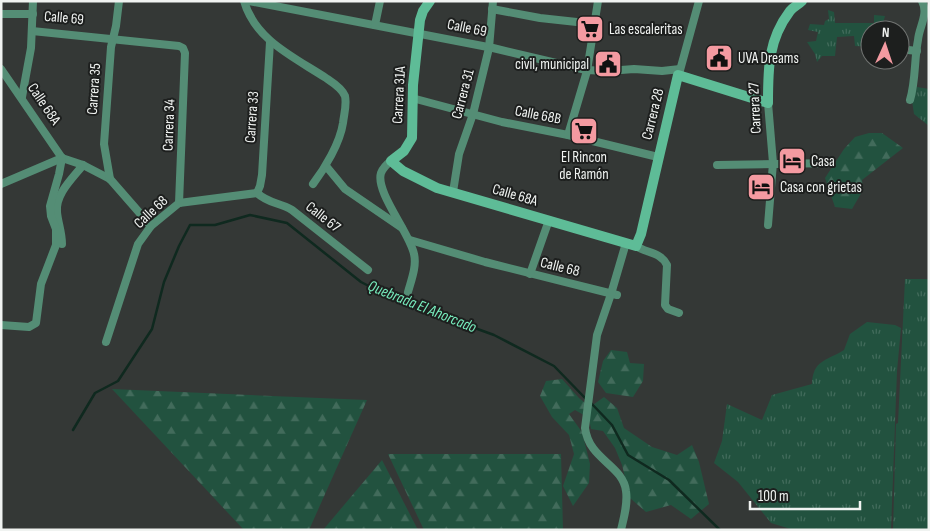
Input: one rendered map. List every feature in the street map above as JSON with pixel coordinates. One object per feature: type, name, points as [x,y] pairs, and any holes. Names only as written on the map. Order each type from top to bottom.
[{"type":"street","points":[[22,97],[32,31],[33,1]]},
{"type":"street","name":"Carrera 35","points":[[110,179],[104,144],[111,47],[119,1]]},
{"type":"street","points":[[244,1],[248,14],[270,42],[336,84],[344,94],[346,105],[341,133],[326,166],[313,184]]},
{"type":"street","name":"Calle 69","points":[[249,1],[275,3],[587,70],[634,69],[679,72],[768,103]]},
{"type":"street","points":[[375,25],[380,1]]},
{"type":"street","name":"Carrera 31A","points":[[408,292],[415,255],[410,240],[386,196],[381,183],[381,174],[391,161],[404,151],[412,138],[412,98],[420,20],[423,11],[430,1]]},
{"type":"street","points":[[568,134],[587,70],[598,1]]},
{"type":"street","name":"Carrera 28","points":[[631,245],[641,234],[679,72],[699,1]]},
{"type":"street","name":"Carrera 27","points":[[768,225],[773,163],[768,103],[769,62],[778,29],[792,9],[802,1]]},
{"type":"street","points":[[910,100],[914,86],[918,38],[925,6],[922,1]]},
{"type":"street","points":[[493,5],[540,18],[595,24]]},
{"type":"street","name":"Carrera 31","points":[[453,192],[459,154],[473,114],[489,48],[493,5]]},
{"type":"street","name":"Calle 69","points":[[1,14],[33,14]]},
{"type":"street","name":"Calle 69","points":[[32,31],[114,38],[183,48]]},
{"type":"street","name":"Carrera 33","points":[[257,193],[262,175],[270,42]]},
{"type":"street","name":"Carrera 34","points":[[179,203],[185,53],[183,48]]},
{"type":"street","points":[[910,50],[917,51]]},
{"type":"street","name":"Calle 68A","points":[[1,69],[62,158]]},
{"type":"street","name":"Calle 68B","points":[[412,98],[512,124],[568,134],[658,157]]},
{"type":"street","points":[[1,184],[62,158],[83,164],[110,179],[135,205],[151,226]]},
{"type":"street","points":[[1,325],[29,327],[36,323],[40,284],[56,245],[56,229],[51,216],[50,206],[62,158]]},
{"type":"street","name":"Calle 68A","points":[[391,161],[420,181],[653,252],[665,260],[667,265],[665,305],[668,309],[678,313]]},
{"type":"street","points":[[717,166],[773,163],[832,163]]},
{"type":"street","points":[[62,244],[62,233],[56,204],[63,190],[83,164]]},
{"type":"street","points":[[326,166],[346,189],[403,228]]},
{"type":"street","name":"Calle 68","points":[[106,342],[138,244],[151,226],[179,203],[257,193]]},
{"type":"street","name":"Calle 67","points":[[257,193],[266,201],[283,205],[292,210],[368,270]]},
{"type":"street","points":[[530,274],[549,220]]},
{"type":"street","name":"Calle 68","points":[[410,240],[530,274],[614,295]]},
{"type":"street","points":[[621,530],[626,506],[627,493],[625,484],[621,477],[601,459],[586,437],[588,397],[597,335],[614,295],[631,245]]},
{"type":"green space","points":[[828,10],[834,12],[835,23],[860,23],[860,46],[855,46],[854,36],[837,37],[835,56],[822,56],[817,62],[815,54],[807,42],[816,41],[818,32],[808,30],[810,24],[824,25],[825,21],[829,19]]},
{"type":"green space","points":[[874,15],[885,16],[884,20],[874,20]]},
{"type":"green space","points":[[917,87],[929,89],[929,126],[914,114],[912,101]]},
{"type":"green space","points":[[869,133],[882,133],[903,148],[862,180],[863,190],[852,209],[835,207],[825,178],[844,149],[855,137]]},
{"type":"green space","points":[[905,279],[929,279],[929,530],[893,530],[896,424],[898,423]]},
{"type":"green space","points":[[867,322],[895,325],[901,328],[897,371],[891,530],[794,530],[771,523],[738,482],[714,463],[722,441],[727,404],[762,420],[772,395],[812,384],[815,370],[818,366],[826,359],[844,350],[850,334]]},
{"type":"green space","points":[[611,350],[627,352],[630,363],[644,364],[643,381],[633,397],[606,393],[598,382],[603,361]]},
{"type":"green space","points":[[562,379],[590,407],[604,397],[617,408],[624,428],[652,447],[677,455],[692,445],[699,462],[709,504],[691,519],[671,505],[646,512],[630,498],[622,465],[615,448],[603,431],[591,429],[589,418],[575,410],[569,414],[582,432],[590,464],[589,483],[573,506],[563,486],[574,454],[569,435],[552,417],[540,396],[546,381]]},
{"type":"green space","points":[[112,389],[367,400],[309,530],[244,530]]},
{"type":"green space","points":[[388,454],[561,454],[563,530],[424,530]]},
{"type":"green space","points":[[382,460],[418,530],[323,530]]},
{"type":"waterway","name":"Quebrada El Ahorcado","points":[[73,430],[95,393],[118,381],[152,329],[164,282],[190,225],[215,225],[250,215],[287,223],[361,282],[392,298],[494,335],[554,366],[587,400]]},
{"type":"waterway","name":"Quebrada El Ahorcado","points":[[591,403],[612,425],[628,455],[669,480],[720,530]]},
{"type":"place","name":"Las escaleritas","points":[[590,29]]},
{"type":"place","name":"UVA Dreams","points":[[719,58]]},
{"type":"place","name":"civil, municipal","points":[[608,64]]},
{"type":"place","name":"El Rincon de Ramón","points":[[584,131]]},
{"type":"place","name":"Casa","points":[[792,161]]},
{"type":"place","name":"Casa con grietas","points":[[761,187]]}]
